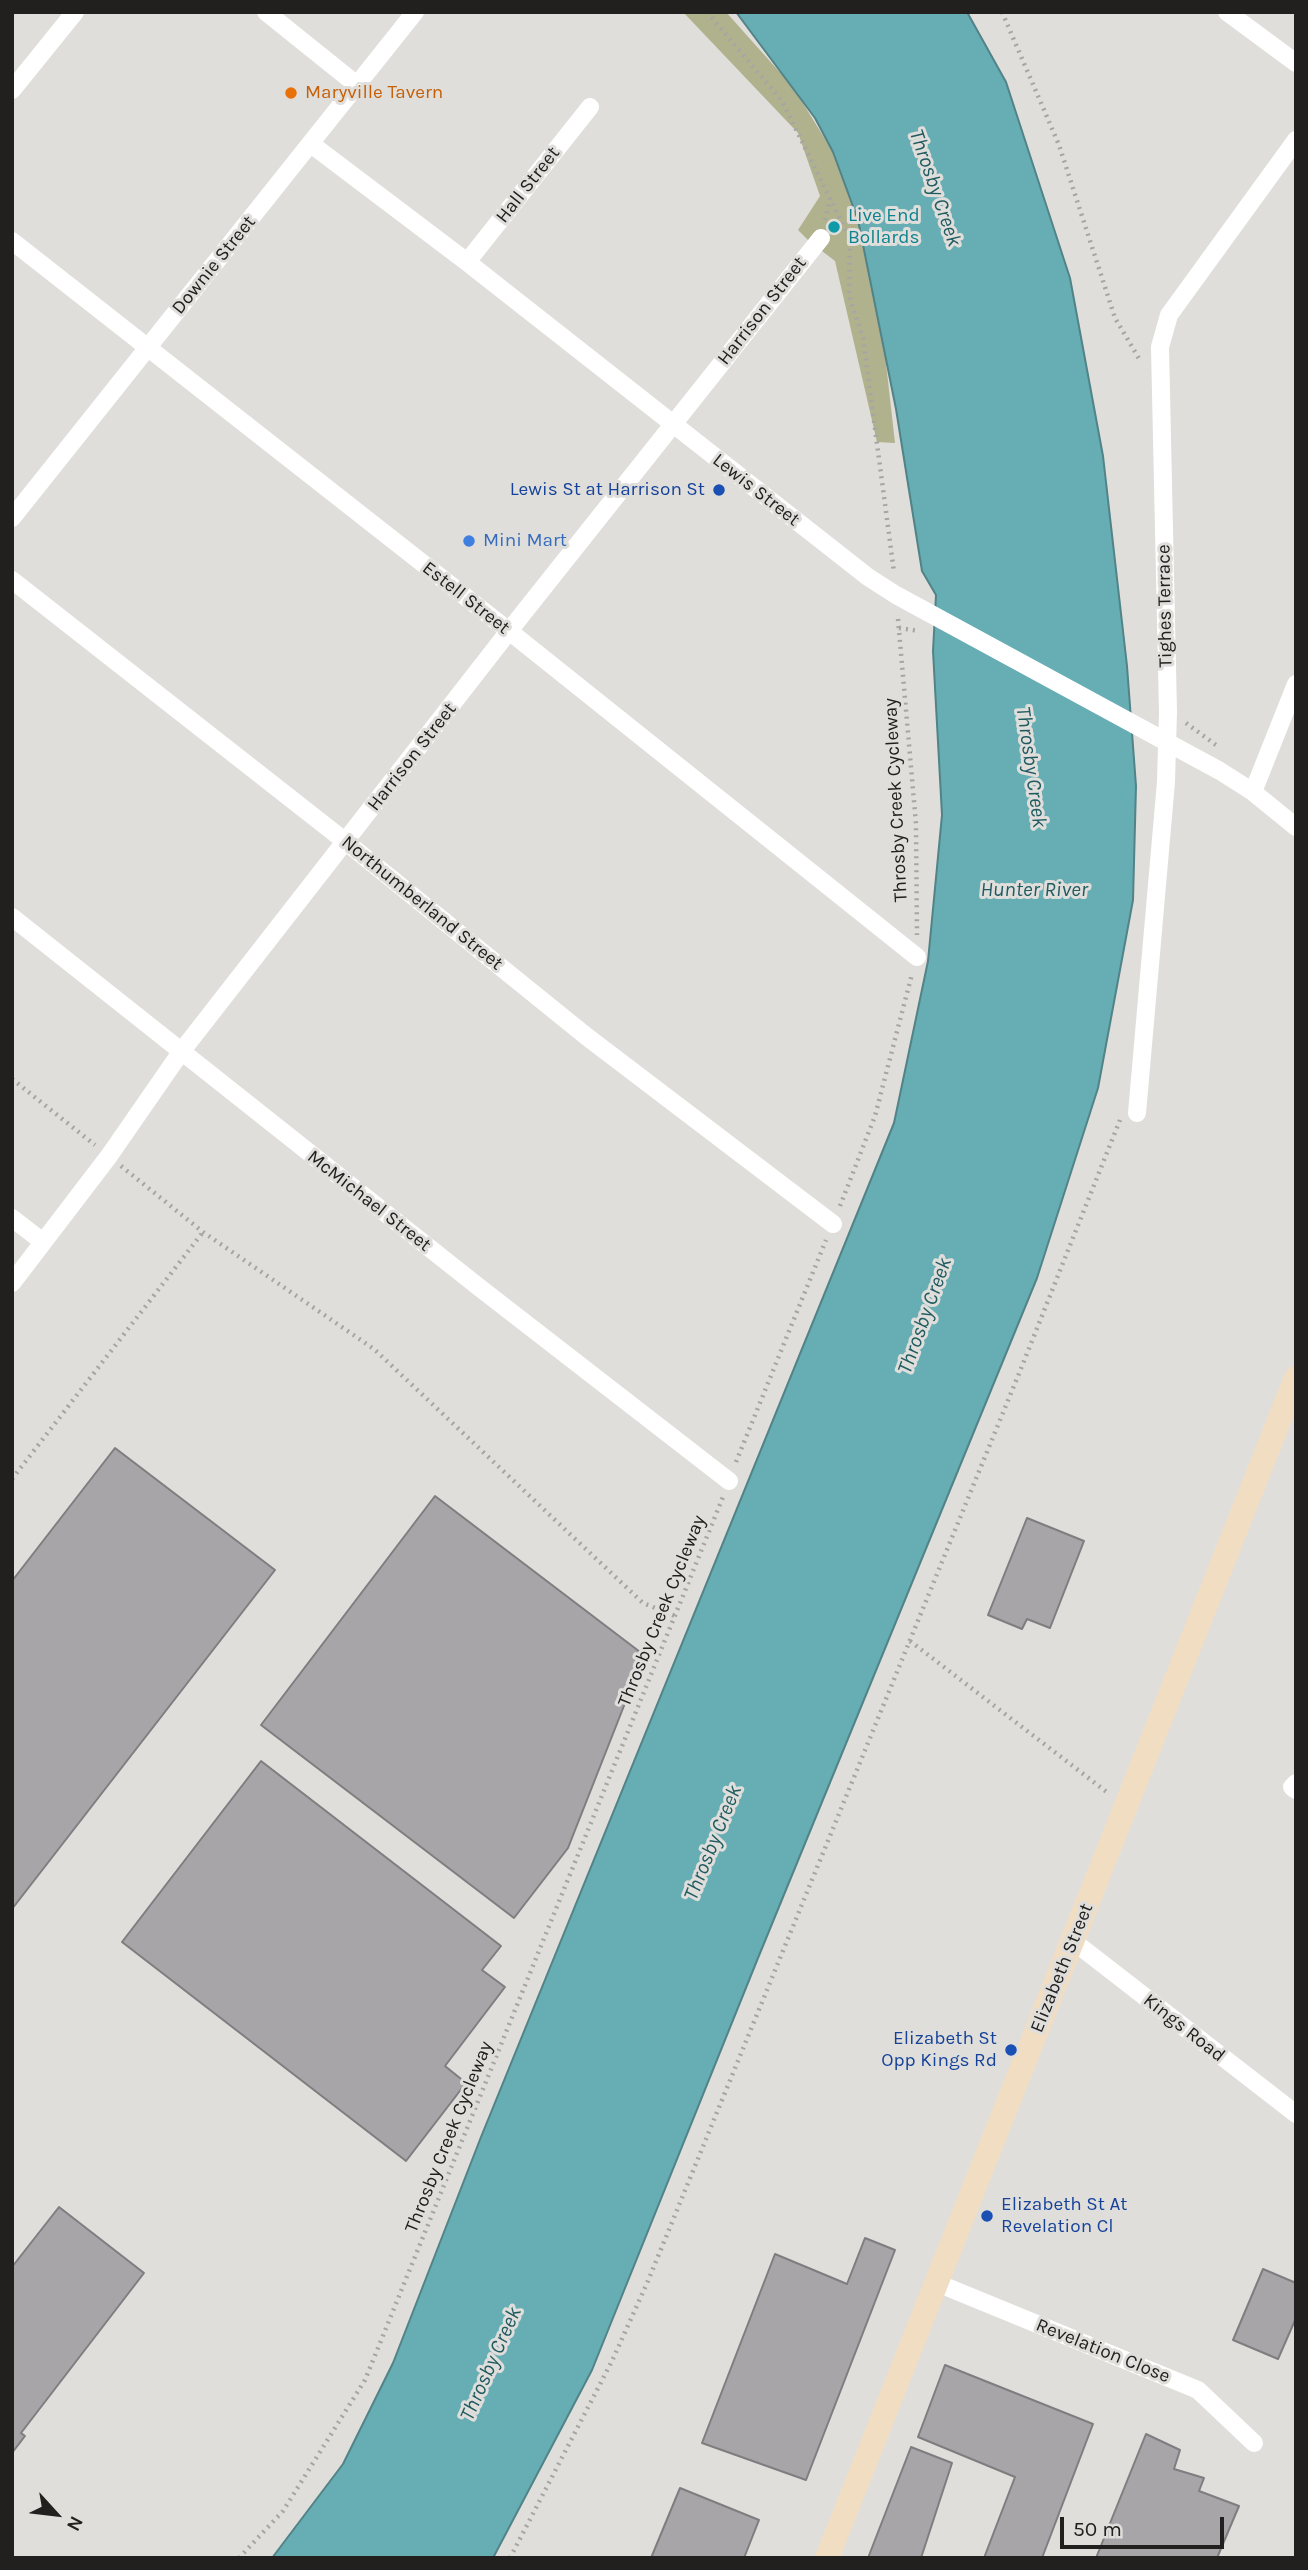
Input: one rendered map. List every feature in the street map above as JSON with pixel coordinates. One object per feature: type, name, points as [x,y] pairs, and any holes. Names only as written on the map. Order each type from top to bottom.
[{"type":"main road","name":"Elizabeth Street","points":[[827,2558],[1296,1378]]},
{"type":"street","points":[[12,90],[75,12]]},
{"type":"street","points":[[266,12],[357,85]]},
{"type":"street","name":"Downie Street","points":[[12,518],[415,12]]},
{"type":"street","points":[[1227,12],[1296,63]]},
{"type":"street","name":"Hall Street","points":[[467,262],[590,107]]},
{"type":"street","name":"Tighes Terrace","points":[[1138,1108],[1168,723],[1160,347],[1169,315],[1296,140]]},
{"type":"street","name":"Lewis Street","points":[[311,144],[467,262],[929,624],[1220,771],[1253,792],[1296,827]]},
{"type":"street","name":"Harrison Street","points":[[12,1283],[109,1156],[181,1052],[509,631],[821,238]]},
{"type":"street","name":"Estell Street","points":[[12,242],[509,631],[917,957]]},
{"type":"street","name":"Northumberland Street","points":[[12,580],[346,842],[586,1036],[832,1224]]},
{"type":"street","points":[[1253,792],[1296,684]]},
{"type":"street","name":"McMichael Street","points":[[12,917],[729,1481]]},
{"type":"street","points":[[12,1218],[43,1242]]},
{"type":"street","name":"Kings Road","points":[[1073,1941],[1296,2114]]},
{"type":"street","name":"Revelation Close","points":[[937,2283],[1198,2390],[1255,2444]]},
{"type":"path","points":[[707,12],[782,101],[850,239],[849,295],[863,338],[895,577]]},
{"type":"path","points":[[1002,12],[1059,145],[1115,318],[1160,394]]},
{"type":"path","name":"Throsby Creek Cycleway","points":[[239,2558],[283,2511],[365,2381],[876,1116],[917,957],[916,824],[898,619]]},
{"type":"path","points":[[899,628],[929,624]]},
{"type":"path","points":[[1194,728],[1219,747]]},
{"type":"path","points":[[510,2558],[607,2371],[648,2281],[1120,1120],[1138,1108]]},
{"type":"path","points":[[12,1479],[203,1231],[374,1349],[643,1602],[675,1616]]},
{"type":"path","points":[[910,1641],[1112,1796]]},
{"type":"green space","points":[[683,12],[726,12],[793,87],[841,162],[872,250],[866,261],[880,310],[895,443],[877,442],[835,261],[798,230],[820,196],[798,133]]},
{"type":"water","name":"Hunter River","points":[[736,12],[967,12],[1006,82],[1070,278],[1103,456],[1127,666],[1136,786],[1133,900],[1098,1088],[1037,1278],[592,2370],[493,2558],[272,2558],[343,2464],[393,2363],[481,2137],[894,1123],[928,961],[942,815],[933,651],[936,595],[922,571],[896,409],[858,220],[833,152],[815,118]]},
{"type":"building","points":[[115,1448],[275,1570],[12,1909],[12,1581]]},
{"type":"building","points":[[435,1496],[644,1655],[568,1848],[514,1918],[261,1725]]},
{"type":"building","points":[[1027,1518],[1084,1541],[1050,1628],[1027,1619],[1022,1629],[988,1615]]},
{"type":"building","points":[[261,1761],[501,1946],[482,1970],[505,1987],[445,2066],[466,2083],[406,2161],[122,1942]]},
{"type":"building","points":[[59,2207],[144,2273],[21,2433],[25,2436],[12,2453],[12,2267]]},
{"type":"building","points":[[865,2238],[895,2250],[806,2480],[702,2443],[775,2254],[847,2284]]},
{"type":"building","points":[[1263,2269],[1296,2283],[1296,2318],[1278,2359],[1233,2340]]},
{"type":"building","points":[[945,2365],[1093,2424],[1042,2558],[984,2558],[1015,2477],[918,2437]]},
{"type":"building","points":[[1146,2434],[1180,2450],[1174,2469],[1204,2478],[1199,2491],[1239,2506],[1217,2558],[1096,2558]]},
{"type":"building","points":[[911,2447],[952,2463],[921,2558],[868,2558]]},
{"type":"building","points":[[680,2488],[759,2520],[744,2558],[651,2558]]},
{"type":"place","name":"Maryville Tavern","points":[[291,93]]},
{"type":"place","name":"Live End Bollards","points":[[834,227]]},
{"type":"place","name":"Lewis St at Harrison St","points":[[719,490]]},
{"type":"place","name":"Mini Mart","points":[[469,541]]},
{"type":"place","name":"Elizabeth St Opp Kings Rd","points":[[1011,2050]]},
{"type":"place","name":"Elizabeth St At Revelation Cl","points":[[987,2216]]},
{"type":"water label","name":"Throsby Creek","points":[[935,188]]},
{"type":"water label","name":"Throsby Creek","points":[[1031,767]]},
{"type":"water label","name":"Throsby Creek","points":[[925,1316]]},
{"type":"water label","name":"Throsby Creek","points":[[713,1843]]},
{"type":"water label","name":"Throsby Creek","points":[[491,2364]]}]
